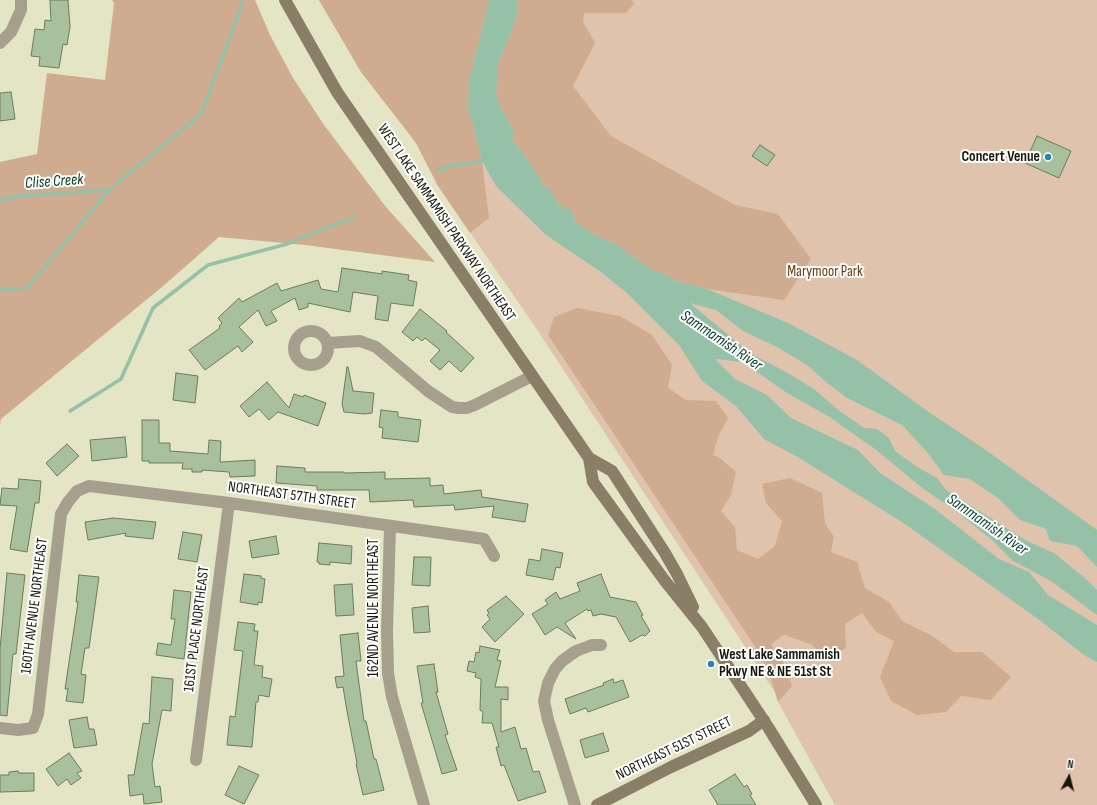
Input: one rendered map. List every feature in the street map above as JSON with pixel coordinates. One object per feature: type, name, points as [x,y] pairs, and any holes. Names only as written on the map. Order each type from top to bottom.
[{"type":"main road","name":"WEST LAKE SAMMAMISH PARKWAY NORTHEAST","points":[[285,0],[337,92],[589,458],[593,482],[665,581],[702,627],[764,720],[816,805]]},
{"type":"main road","name":"WEST LAKE SAMMAMISH PARKWAY NORTHEAST","points":[[589,458],[612,471],[673,567],[702,627]]},
{"type":"main road","name":"NORTHEAST 51ST STREET","points":[[597,805],[671,767],[749,731],[764,720]]},
{"type":"street","points":[[0,42],[11,32],[21,10],[21,0]]},
{"type":"street","points":[[328,343],[360,341],[376,347],[428,391],[452,407],[466,408],[475,405],[532,376]]},
{"type":"street","name":"NORTHEAST 57TH STREET","points":[[78,491],[89,486],[101,487],[229,503],[484,540],[494,556]]},
{"type":"street","name":"160TH AVENUE NORTHEAST","points":[[0,728],[36,733],[61,514],[68,502],[78,491]]},
{"type":"street","name":"161ST PLACE NORTHEAST","points":[[196,760],[229,503]]},
{"type":"street","name":"162ND AVENUE NORTHEAST","points":[[390,526],[387,631],[388,673],[392,697],[424,805]]},
{"type":"street","points":[[575,805],[548,720],[544,701],[548,683],[555,669],[562,661],[576,651],[592,645],[601,645]]},
{"type":"green space","name":"Marymoor Park","points":[[319,0],[1097,0],[1097,805],[835,805],[778,702],[780,700],[536,328],[438,186],[416,143],[361,72]]},
{"type":"shaded area","points":[[112,0],[255,0],[270,35],[293,78],[324,125],[386,207],[435,262],[305,245],[219,237],[162,287],[1,419],[0,425],[0,162],[37,154],[47,73],[105,80],[114,3]]},
{"type":"shaded area","points":[[319,0],[489,0],[469,81],[468,107],[482,161],[489,218],[470,233],[438,186],[416,143],[361,72]]},
{"type":"shaded area","points":[[518,0],[632,0],[634,4],[626,13],[584,13],[583,22],[595,43],[573,86],[611,136],[735,205],[778,214],[811,259],[784,300],[707,289],[673,280],[666,274],[652,270],[617,244],[604,240],[585,229],[575,220],[570,208],[565,209],[555,199],[550,189],[542,184],[540,178],[518,146],[512,140],[514,132],[499,104],[496,92],[498,63],[516,18]]},
{"type":"shaded area","points":[[577,308],[620,316],[652,335],[672,365],[668,388],[686,400],[716,401],[728,418],[718,437],[713,455],[720,458],[736,472],[731,495],[721,511],[735,527],[737,550],[758,559],[775,546],[782,521],[766,503],[762,484],[790,478],[822,493],[825,524],[834,537],[831,552],[857,562],[865,588],[889,602],[902,621],[931,635],[954,652],[982,652],[1011,677],[991,700],[961,696],[946,712],[917,715],[891,701],[880,677],[894,641],[876,632],[862,613],[845,624],[846,648],[825,658],[811,644],[784,635],[771,644],[783,662],[792,686],[778,702],[769,673],[756,648],[548,335],[554,317]]},
{"type":"water","name":"Sammamish River","points":[[489,0],[518,0],[516,18],[498,63],[496,92],[499,104],[514,132],[512,140],[518,146],[540,178],[542,184],[550,189],[555,199],[565,209],[570,208],[575,220],[585,229],[604,240],[617,244],[652,270],[666,274],[673,280],[707,289],[788,323],[857,360],[1097,530],[1097,567],[1077,546],[1050,541],[1046,529],[1020,520],[998,498],[970,479],[944,475],[927,452],[902,425],[847,398],[807,365],[777,347],[743,331],[716,310],[690,303],[751,354],[786,372],[814,389],[837,409],[864,428],[877,429],[889,438],[895,451],[917,467],[937,478],[946,490],[1027,541],[1054,553],[1086,579],[1097,590],[1097,615],[1051,581],[1013,561],[992,540],[956,511],[921,487],[875,449],[828,416],[787,393],[743,362],[715,359],[735,379],[767,395],[791,418],[858,450],[880,473],[935,509],[999,559],[1029,572],[1048,595],[1097,625],[1097,662],[1084,655],[1038,619],[905,524],[796,456],[764,439],[736,406],[702,381],[679,345],[627,293],[601,272],[546,235],[496,186],[482,161],[468,107],[469,81]]},
{"type":"building","points":[[50,0],[68,0],[70,27],[67,45],[63,44],[59,68],[39,66],[40,57],[31,56],[35,29],[44,30],[45,20],[51,21]]},
{"type":"building","points":[[11,92],[15,119],[0,121],[0,93]]},
{"type":"building","name":"Concert Venue","points":[[1037,136],[1071,151],[1059,178],[1025,163]]},
{"type":"building","points":[[760,145],[775,155],[767,166],[752,156]]},
{"type":"building","points":[[342,268],[382,274],[382,271],[409,275],[408,280],[417,282],[413,306],[391,303],[388,321],[375,319],[378,296],[353,292],[350,312],[308,303],[308,307],[299,310],[295,298],[271,311],[277,321],[266,326],[258,310],[239,327],[253,342],[242,352],[238,346],[205,370],[189,350],[220,328],[219,326],[222,323],[218,318],[239,298],[242,302],[277,283],[281,291],[318,280],[321,289],[338,292]]},
{"type":"building","points":[[420,309],[447,331],[446,332],[474,358],[461,372],[449,361],[440,370],[430,361],[440,350],[425,338],[422,341],[417,337],[413,341],[402,332]]},
{"type":"building","points":[[347,367],[353,391],[374,393],[372,413],[364,414],[344,412],[342,404]]},
{"type":"building","points":[[176,373],[198,376],[195,403],[173,400]]},
{"type":"building","points":[[267,382],[289,408],[294,394],[303,397],[304,395],[326,403],[318,426],[278,412],[269,420],[259,409],[249,417],[240,406]]},
{"type":"building","points":[[381,410],[398,412],[398,417],[421,420],[418,442],[382,438],[383,428],[379,427]]},
{"type":"building","points":[[142,420],[159,420],[159,443],[170,443],[170,451],[208,454],[209,440],[221,441],[220,462],[255,460],[255,476],[230,477],[229,472],[202,470],[202,472],[192,472],[192,469],[182,469],[183,463],[149,463],[149,461],[142,461]]},
{"type":"building","points":[[125,437],[127,457],[92,461],[90,440]]},
{"type":"building","points":[[67,444],[79,456],[57,476],[46,463]]},
{"type":"building","points":[[277,466],[305,468],[305,472],[385,472],[385,479],[430,478],[430,486],[443,485],[444,494],[481,490],[482,497],[528,504],[525,522],[492,517],[494,506],[455,510],[454,505],[414,507],[413,500],[370,502],[369,490],[317,490],[317,486],[276,483]]},
{"type":"building","points":[[19,479],[41,481],[39,503],[35,503],[27,552],[10,549],[17,506],[0,505],[2,488],[18,489]]},
{"type":"building","points":[[113,518],[156,522],[153,539],[125,536],[126,533],[88,540],[85,522]]},
{"type":"building","points":[[183,532],[202,535],[197,562],[178,559]]},
{"type":"building","points":[[276,536],[279,554],[252,558],[249,541]]},
{"type":"building","points":[[319,543],[352,546],[351,564],[330,562],[330,565],[319,564],[319,562],[317,562]]},
{"type":"building","points":[[542,549],[563,553],[560,568],[556,567],[553,580],[526,575],[529,559],[540,561]]},
{"type":"building","points":[[414,557],[431,557],[430,586],[412,585]]},
{"type":"building","points":[[7,573],[25,575],[16,654],[13,654],[7,716],[0,715],[0,649]]},
{"type":"building","points":[[244,574],[261,576],[261,578],[265,579],[262,603],[258,602],[258,605],[240,602]]},
{"type":"building","points":[[601,574],[610,597],[636,602],[643,615],[641,616],[650,631],[645,636],[642,635],[630,642],[616,617],[601,614],[593,616],[591,610],[588,611],[587,609],[565,623],[576,639],[557,627],[545,635],[532,614],[548,604],[545,600],[556,592],[560,599],[580,591],[577,583]]},
{"type":"building","points":[[79,575],[99,577],[89,648],[85,648],[81,674],[86,675],[83,703],[66,701],[68,689],[65,689],[78,602],[76,602]]},
{"type":"building","points":[[352,584],[354,615],[336,616],[334,585]]},
{"type":"building","points":[[174,590],[191,592],[184,659],[156,655],[158,643],[171,645],[175,619],[171,619]]},
{"type":"building","points":[[506,596],[524,614],[495,642],[482,627],[490,619],[487,615],[489,613],[487,610]]},
{"type":"building","points":[[428,606],[430,632],[414,633],[412,608]]},
{"type":"building","points":[[238,622],[255,624],[254,631],[258,631],[254,665],[263,666],[262,677],[272,679],[269,697],[259,695],[258,702],[256,702],[252,747],[227,745],[230,716],[235,717],[243,651],[234,650]]},
{"type":"building","points":[[358,633],[361,661],[356,661],[364,721],[366,721],[374,759],[376,759],[384,790],[363,795],[356,764],[343,687],[337,688],[335,677],[344,676],[340,635]]},
{"type":"building","points":[[480,646],[500,650],[497,660],[501,661],[495,687],[508,687],[508,700],[501,699],[501,732],[515,727],[521,749],[526,748],[533,772],[539,771],[546,792],[518,801],[504,765],[501,766],[496,747],[499,747],[492,723],[482,723],[483,712],[480,710],[481,679],[475,677],[476,673],[467,671],[469,661],[474,662],[476,652],[479,653]]},
{"type":"building","points":[[434,664],[438,692],[436,692],[448,734],[445,735],[457,770],[442,774],[421,703],[423,703],[417,666]]},
{"type":"building","points":[[152,677],[173,679],[171,711],[162,710],[152,764],[155,787],[160,786],[162,802],[144,804],[143,794],[130,796],[128,775],[134,775],[143,723],[149,724]]},
{"type":"building","points":[[613,679],[614,683],[623,680],[629,697],[588,712],[586,708],[570,714],[565,699],[604,685],[603,683]]},
{"type":"building","points":[[87,717],[89,729],[94,729],[97,745],[74,748],[69,720]]},
{"type":"building","points":[[603,733],[609,751],[585,758],[580,740]]},
{"type":"building","points":[[69,753],[82,771],[77,773],[81,778],[71,785],[67,779],[58,786],[46,769]]},
{"type":"building","points":[[239,766],[259,775],[244,804],[225,795]]},
{"type":"building","points":[[18,771],[18,773],[34,773],[34,791],[0,792],[0,775],[9,775],[9,772]]},
{"type":"building","points":[[735,774],[744,787],[747,785],[752,794],[750,795],[756,805],[718,805],[709,790]]},
{"type":"waterway","points":[[0,290],[27,288],[109,190],[201,114],[243,2],[242,0]]},
{"type":"waterway","points":[[437,170],[486,159]]},
{"type":"waterway","name":"Clise Creek","points":[[0,200],[20,196],[109,190]]},
{"type":"waterway","points":[[70,411],[121,379],[153,308],[208,265],[287,244],[354,217]]},
{"type":"place","name":"Concert Venue","points":[[1048,157]]},
{"type":"place","name":"West Lake Sammamish Pkwy NE & NE 51st St","points":[[711,664]]}]
